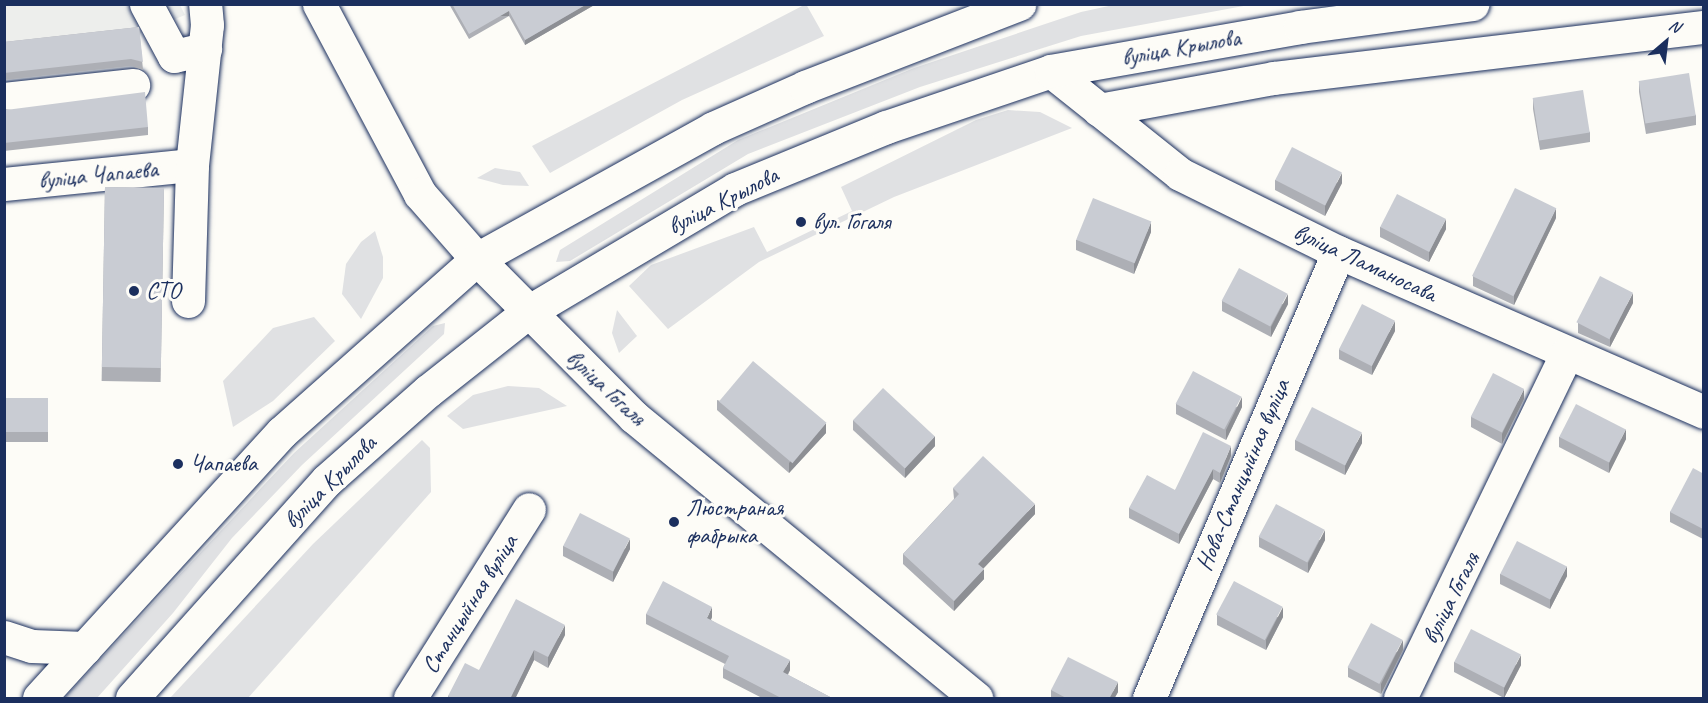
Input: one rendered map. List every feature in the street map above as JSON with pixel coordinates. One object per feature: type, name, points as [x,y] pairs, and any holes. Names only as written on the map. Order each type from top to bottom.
[{"type":"main road","points":[[146,4],[174,56],[205,50]]},
{"type":"main road","points":[[188,300],[192,165],[205,50],[205,4]]},
{"type":"main road","name":"вуліца Гогаля","points":[[319,4],[420,194],[477,259],[634,417],[976,699]]},
{"type":"main road","points":[[39,699],[282,432],[477,259],[712,128],[805,87],[1019,4]]},
{"type":"main road","name":"вуліца Крылова","points":[[132,699],[327,480],[428,391],[528,312],[735,189],[886,127],[1051,71],[1300,27],[1472,4]]},
{"type":"main road","points":[[1099,111],[1274,78],[1704,27]]},
{"type":"main road","name":"вуліца Ламаносава","points":[[1051,71],[1180,174],[1338,252],[1704,412]]},
{"type":"main road","points":[[4,99],[133,85]]},
{"type":"main road","name":"вуліца Чапаева","points":[[4,184],[192,165]]},
{"type":"main road","name":"Нова-Станцыйная вуліца","points":[[1149,699],[1338,252]]},
{"type":"main road","name":"вуліца Гогаля","points":[[1400,699],[1501,496],[1568,353]]},
{"type":"main road","name":"Станцыйная вуліца","points":[[410,699],[529,509]]},
{"type":"main road","points":[[4,637],[32,645],[85,648]]},
{"type":"shaded area","points":[[806,4],[824,36],[682,100],[550,173],[532,146]]},
{"type":"shaded area","points":[[1118,4],[1249,5],[1081,36],[920,87],[748,154],[570,261],[556,262],[560,250],[738,140],[914,68],[1081,12]]},
{"type":"shaded area","points":[[4,5],[180,5],[185,15],[139,34],[145,106],[5,146]]},
{"type":"shaded area","points":[[1008,110],[1040,112],[1072,128],[894,197],[759,262],[668,329],[629,286],[651,265],[754,227],[767,252],[852,211],[841,187],[976,120]]},
{"type":"shaded area","points":[[495,168],[520,172],[529,186],[503,185],[477,178]]},
{"type":"shaded area","points":[[375,231],[383,257],[383,278],[361,319],[342,294],[346,264],[361,242]]},
{"type":"shaded area","points":[[617,310],[637,336],[619,353],[612,333]]},
{"type":"shaded area","points":[[314,317],[335,341],[273,401],[233,427],[223,381],[273,328]]},
{"type":"shaded area","points":[[445,323],[444,334],[302,465],[232,538],[173,613],[97,698],[64,698],[294,453],[433,326]]},
{"type":"shaded area","points":[[508,386],[539,388],[567,406],[463,429],[447,416],[473,395]]},
{"type":"shaded area","points":[[422,440],[430,448],[431,492],[248,698],[170,698],[313,544]]},
{"type":"building","points":[[452,4],[587,4],[525,40],[509,11],[469,34]]},
{"type":"building","points":[[139,27],[143,62],[131,59],[4,73],[4,42]]},
{"type":"building","points":[[1689,73],[1696,115],[1645,123],[1639,81]]},
{"type":"building","points":[[1583,90],[1590,132],[1539,140],[1533,98]]},
{"type":"building","points":[[145,92],[148,127],[4,143],[4,109]]},
{"type":"building","points":[[1292,147],[1342,172],[1325,205],[1275,180]]},
{"type":"building","name":"СТО","points":[[105,187],[164,188],[161,368],[102,367]]},
{"type":"building","points":[[1515,188],[1556,208],[1513,296],[1472,276]]},
{"type":"building","points":[[1397,194],[1446,219],[1429,252],[1380,227]]},
{"type":"building","points":[[1093,198],[1151,222],[1135,263],[1076,240]]},
{"type":"building","points":[[1239,268],[1288,294],[1270,326],[1222,301]]},
{"type":"building","points":[[1600,276],[1633,293],[1609,339],[1576,322]]},
{"type":"building","points":[[1362,304],[1395,321],[1372,366],[1339,349]]},
{"type":"building","points":[[753,361],[827,423],[792,463],[719,402]]},
{"type":"building","points":[[1193,371],[1242,397],[1224,429],[1176,404]]},
{"type":"building","points":[[1493,373],[1524,389],[1502,433],[1471,417]]},
{"type":"building","points":[[883,388],[935,436],[905,469],[853,420]]},
{"type":"building","points":[[4,398],[48,398],[48,432],[4,432]]},
{"type":"building","points":[[1576,404],[1626,429],[1609,462],[1559,437]]},
{"type":"building","points":[[1312,407],[1362,432],[1345,465],[1295,440]]},
{"type":"building","points":[[1203,432],[1231,446],[1220,473],[1213,469],[1179,534],[1129,508],[1147,475],[1175,490]]},
{"type":"building","points":[[983,456],[1035,504],[978,564],[984,569],[954,601],[903,554],[959,494],[953,488]]},
{"type":"building","points":[[1693,468],[1704,474],[1703,529],[1670,512]]},
{"type":"building","points":[[1276,504],[1325,530],[1307,562],[1259,537]]},
{"type":"building","points":[[580,513],[630,538],[613,571],[563,546]]},
{"type":"building","points":[[1517,541],[1567,566],[1550,599],[1500,574]]},
{"type":"building","points":[[663,581],[712,607],[707,618],[790,660],[783,672],[834,699],[783,699],[723,668],[729,656],[646,614]]},
{"type":"building","points":[[1234,581],[1283,607],[1265,640],[1216,615]]},
{"type":"building","points":[[516,599],[565,625],[548,657],[534,650],[510,699],[453,699],[448,696],[465,663],[479,670]]},
{"type":"building","points":[[1371,623],[1403,640],[1379,684],[1348,667]]},
{"type":"building","points":[[1471,629],[1521,654],[1504,687],[1454,662]]},
{"type":"building","points":[[1068,657],[1118,682],[1109,699],[1068,699],[1051,690]]},
{"type":"place","name":"вул. Гогаля","points":[[801,222]]},
{"type":"place","name":"СТО","points":[[134,291]]},
{"type":"place","name":"Чапаева","points":[[178,464]]},
{"type":"place","name":"Люстраная фабрыка","points":[[674,522]]}]
